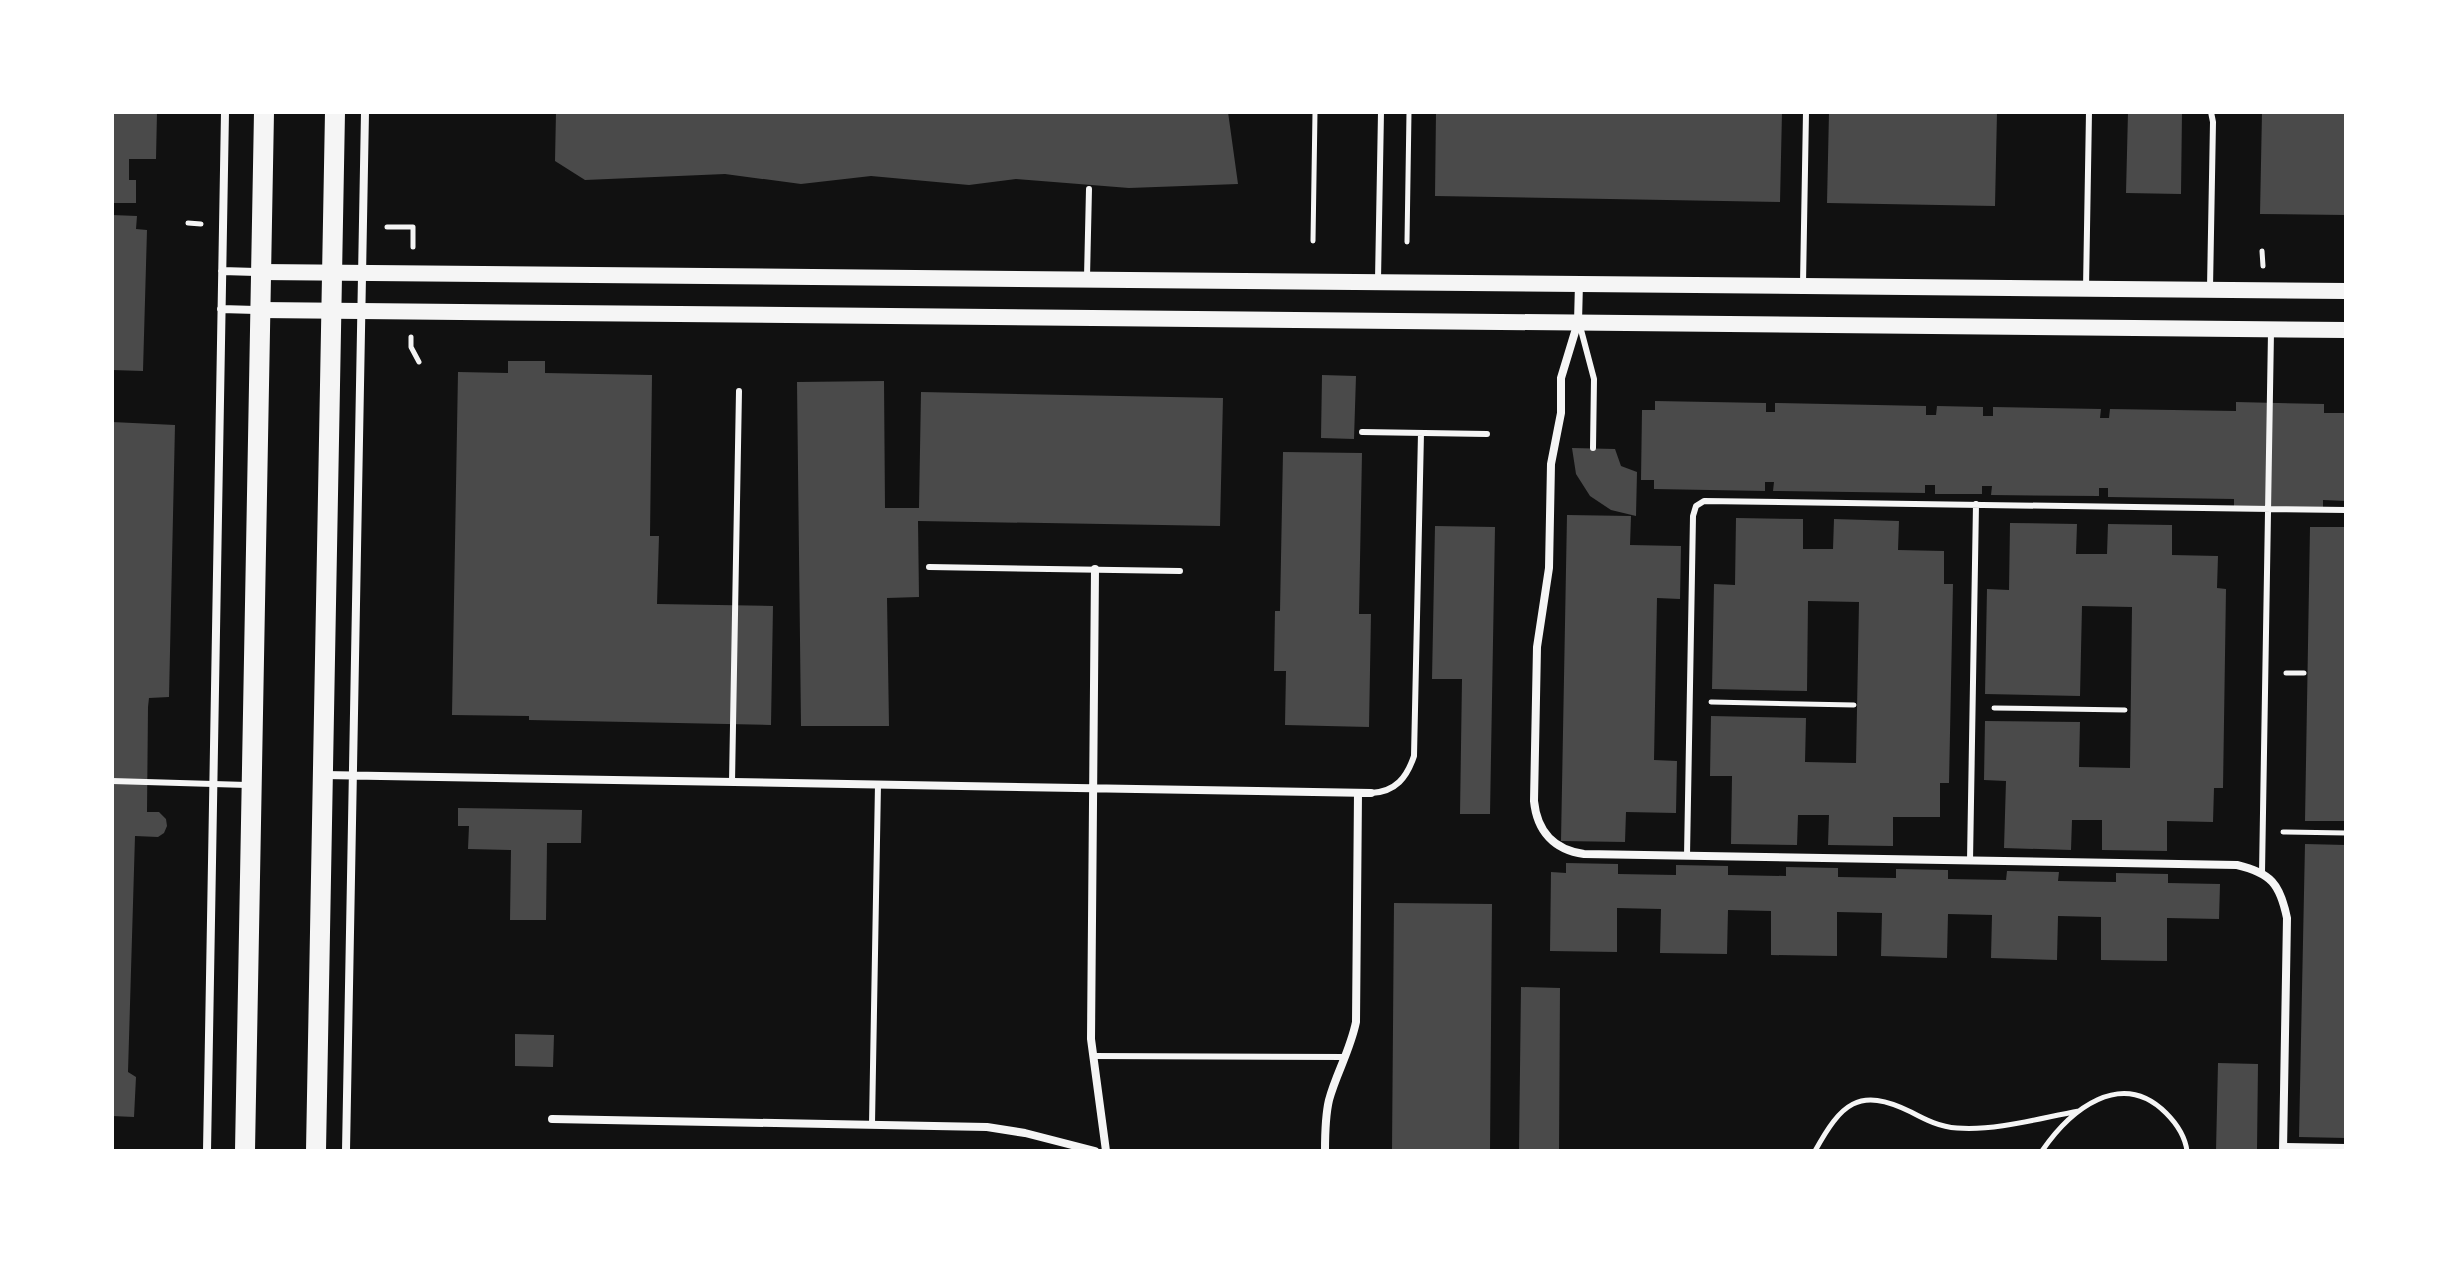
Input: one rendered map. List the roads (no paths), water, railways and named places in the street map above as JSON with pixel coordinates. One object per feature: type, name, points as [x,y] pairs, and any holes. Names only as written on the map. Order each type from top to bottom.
[{"type":"main road","points":[[245,1151],[264,112]]},
{"type":"main road","points":[[316,1151],[335,112]]},
{"type":"main road","points":[[261,272],[2346,291]]},
{"type":"main road","points":[[260,310],[2346,330]]},
{"type":"street","points":[[207,1151],[225,112]]},
{"type":"street","points":[[346,1151],[365,112]]},
{"type":"street","points":[[222,271],[261,272]]},
{"type":"street","points":[[1579,283],[1579,322],[1561,378],[1561,413],[1551,464],[1549,568],[1537,647],[1535,811],[1543,830],[1565,850],[1584,854],[2237,865],[2262,873],[2283,897],[2287,918],[2283,1149]]},
{"type":"street","points":[[221,309],[260,310]]},
{"type":"street","points":[[1095,569],[1093,1056],[1106,1151]]},
{"type":"street","points":[[322,775],[1371,793]]},
{"type":"street","points":[[1325,1151],[1325,1121],[1330,1097],[1347,1057],[1356,1022],[1358,793]]},
{"type":"street","points":[[552,1119],[987,1127],[1095,1151]]},
{"type":"lane","points":[[1378,281],[1381,112]]},
{"type":"lane","points":[[1803,286],[1806,112]]},
{"type":"lane","points":[[2086,289],[2089,112]]},
{"type":"lane","points":[[2210,290],[2211,112]]},
{"type":"lane","points":[[1087,279],[1089,189]]},
{"type":"lane","points":[[1579,322],[1594,379],[1593,448]]},
{"type":"lane","points":[[2262,873],[2271,329]]},
{"type":"lane","points":[[732,782],[739,391]]},
{"type":"lane","points":[[1362,432],[1487,434]]},
{"type":"lane","points":[[1371,793],[1389,790],[1403,779],[1414,756],[1421,433]]},
{"type":"lane","points":[[1687,856],[1693,516],[1696,506],[1704,501],[2346,510]]},
{"type":"lane","points":[[1970,861],[1976,504]]},
{"type":"lane","points":[[929,567],[1180,571]]},
{"type":"lane","points":[[112,781],[251,785]]},
{"type":"lane","points":[[872,1124],[878,784]]},
{"type":"lane","points":[[1093,1056],[1347,1057]]},
{"type":"lane","points":[[2283,1149],[2346,1147]]}]
